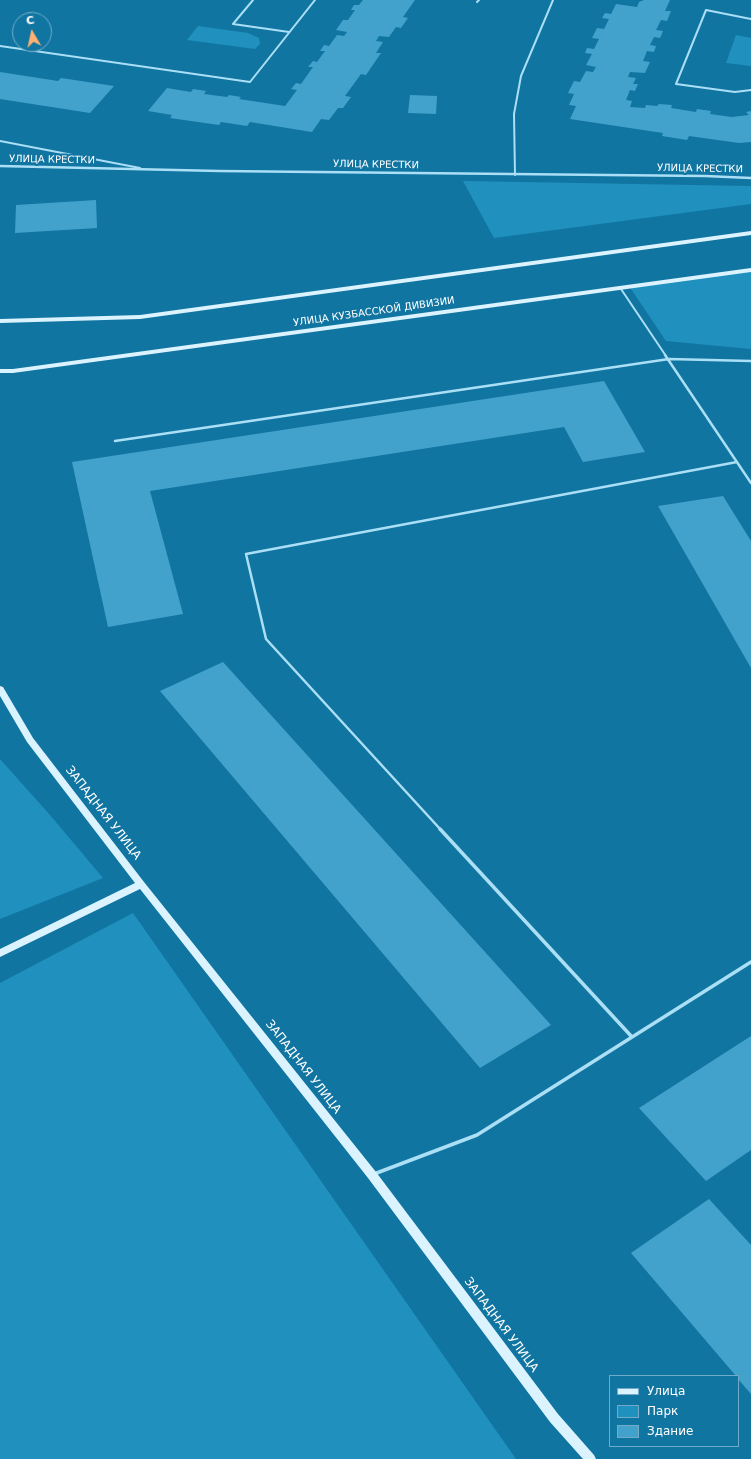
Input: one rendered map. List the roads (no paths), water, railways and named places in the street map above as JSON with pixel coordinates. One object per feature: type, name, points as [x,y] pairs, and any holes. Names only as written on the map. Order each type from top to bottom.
[{"type":"street","name":"УЛИЦА КРЕСТКИ","points":[[0,166],[147,170],[705,176],[751,178]]},
{"type":"street","points":[[0,321],[140,317],[751,233]]},
{"type":"street","name":"УЛИЦА КУЗБАССКОЙ ДИВИЗИИ","points":[[0,371],[36,368],[751,270]]},
{"type":"street","name":"ЗАПАДНАЯ УЛИЦА","points":[[0,689],[30,740],[141,884],[372,1175],[554,1418],[590,1459]]},
{"type":"street","points":[[0,953],[141,884]]},
{"type":"lane","points":[[253,0],[233,24],[289,32]]},
{"type":"lane","points":[[0,46],[250,82],[315,0]]},
{"type":"lane","points":[[515,175],[514,114],[522,76],[553,0]]},
{"type":"lane","points":[[751,19],[706,10],[676,84],[735,92],[751,90]]},
{"type":"lane","points":[[0,141],[147,170]]},
{"type":"lane","points":[[621,288],[751,483]]},
{"type":"lane","points":[[115,441],[669,359],[751,361]]},
{"type":"lane","points":[[632,1037],[266,639],[246,554],[737,462]]},
{"type":"lane","points":[[372,1175],[477,1134],[751,962]]}]
